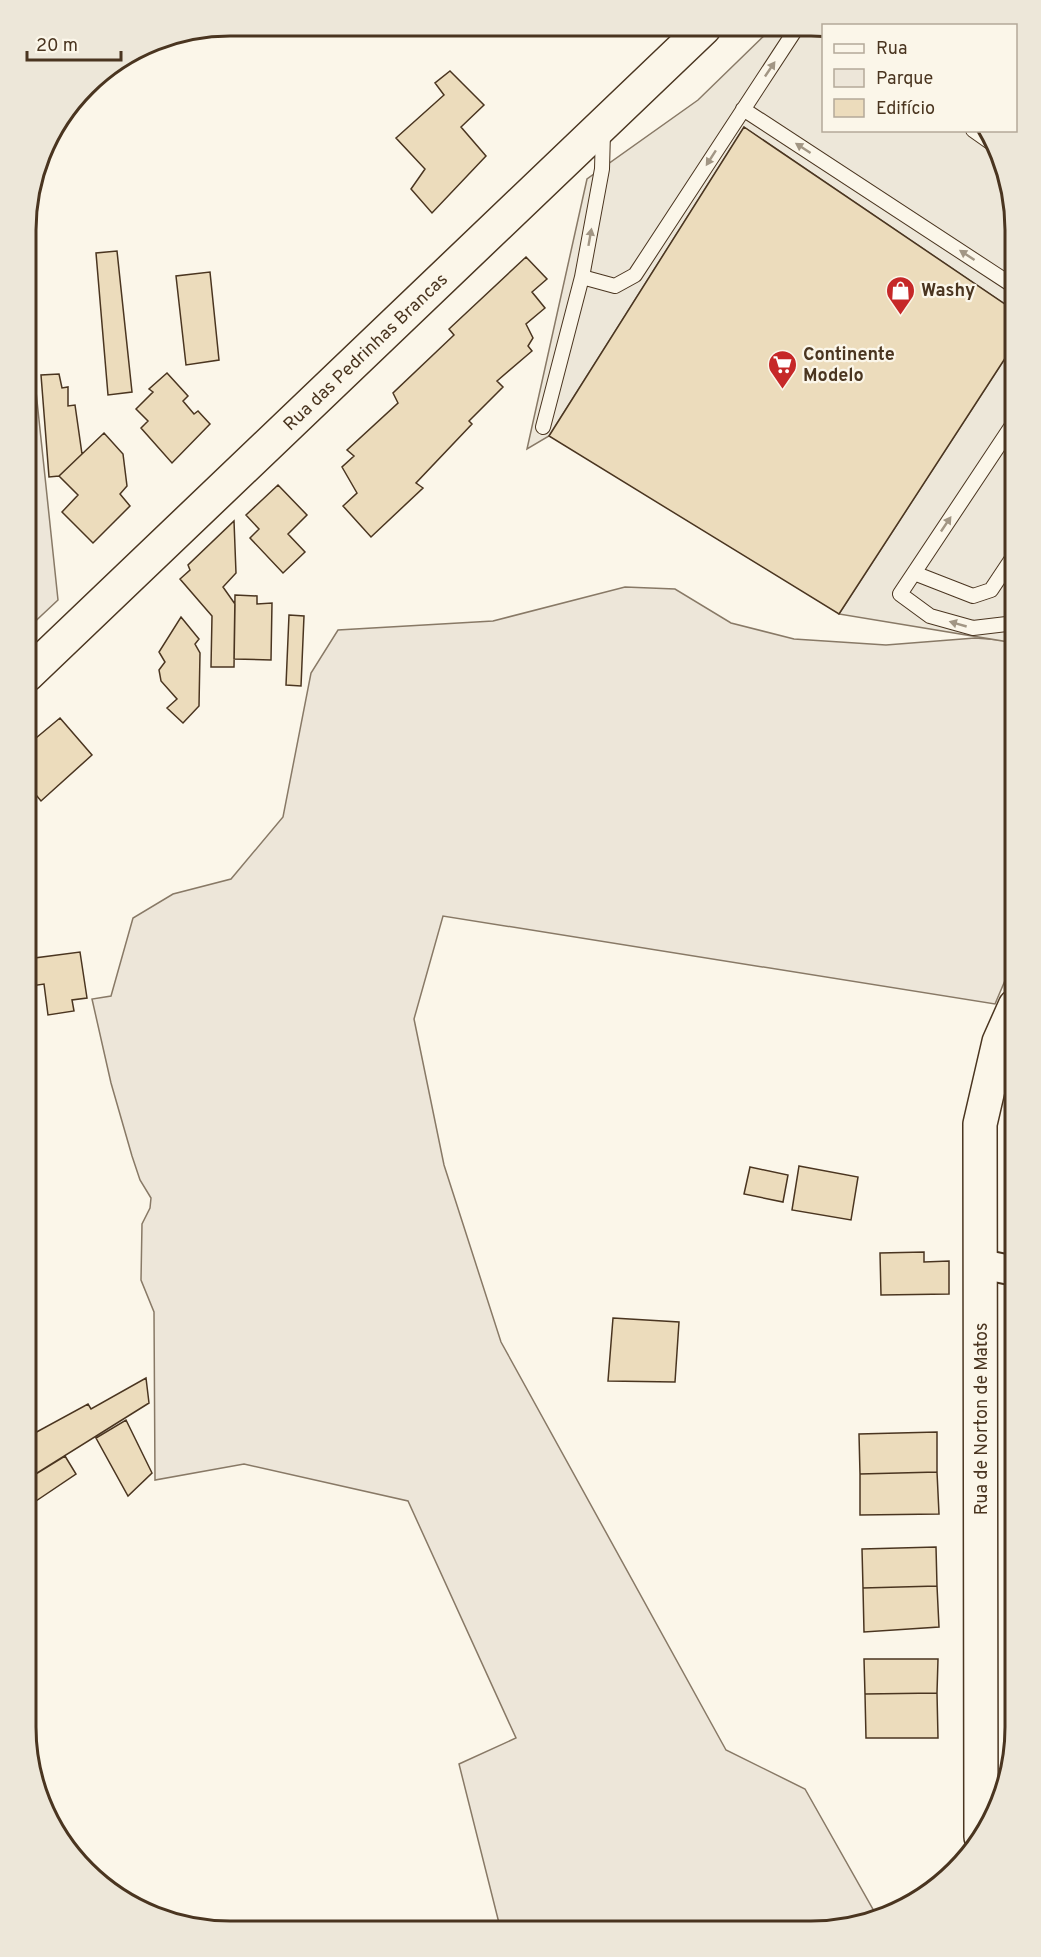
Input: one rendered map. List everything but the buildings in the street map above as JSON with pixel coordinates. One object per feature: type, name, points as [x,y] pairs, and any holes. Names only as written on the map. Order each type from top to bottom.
[{"type":"street","name":"Rua das Pedrinhas Brancas","points":[[36,666],[695,36]]},
{"type":"street","name":"Rua de Norton de Matos","points":[[981,1820],[980,1124],[999,1042],[1005,1028]]},
{"type":"street","points":[[981,1264],[1005,1268]]},
{"type":"lane","points":[[582,277],[615,286],[635,275],[791,36]]},
{"type":"lane","points":[[743,109],[1005,280]]},
{"type":"lane","points":[[543,427],[582,277],[602,169],[603,123]]},
{"type":"lane","points":[[1005,437],[900,594],[930,616],[973,628],[1005,624]]},
{"type":"lane","points":[[914,573],[973,596],[991,590],[1005,569]]},
{"type":"green space","points":[[36,391],[58,600],[36,621]]},
{"type":"green space","points":[[625,587],[675,589],[731,623],[794,639],[886,645],[975,638],[1005,640],[1005,980],[995,1004],[443,916],[414,1019],[444,1165],[501,1342],[726,1750],[805,1789],[873,1911],[824,1921],[498,1921],[459,1764],[516,1738],[408,1501],[244,1464],[155,1480],[154,1312],[141,1280],[142,1224],[150,1208],[151,1198],[140,1180],[132,1156],[111,1083],[92,999],[111,996],[133,918],[173,894],[231,879],[283,817],[311,673],[338,630],[493,621]]},
{"type":"shaded area","points":[[764,36],[822,36],[822,132],[978,132],[995,168],[1005,217],[1005,304],[744,127],[549,436],[527,449],[587,179],[698,100]]},
{"type":"shaded area","points":[[1005,358],[1005,641],[839,614]]},
{"type":"place","name":"Washy","points":[[900,316]]},
{"type":"place","name":"Continente Modelo","points":[[782,390]]}]
